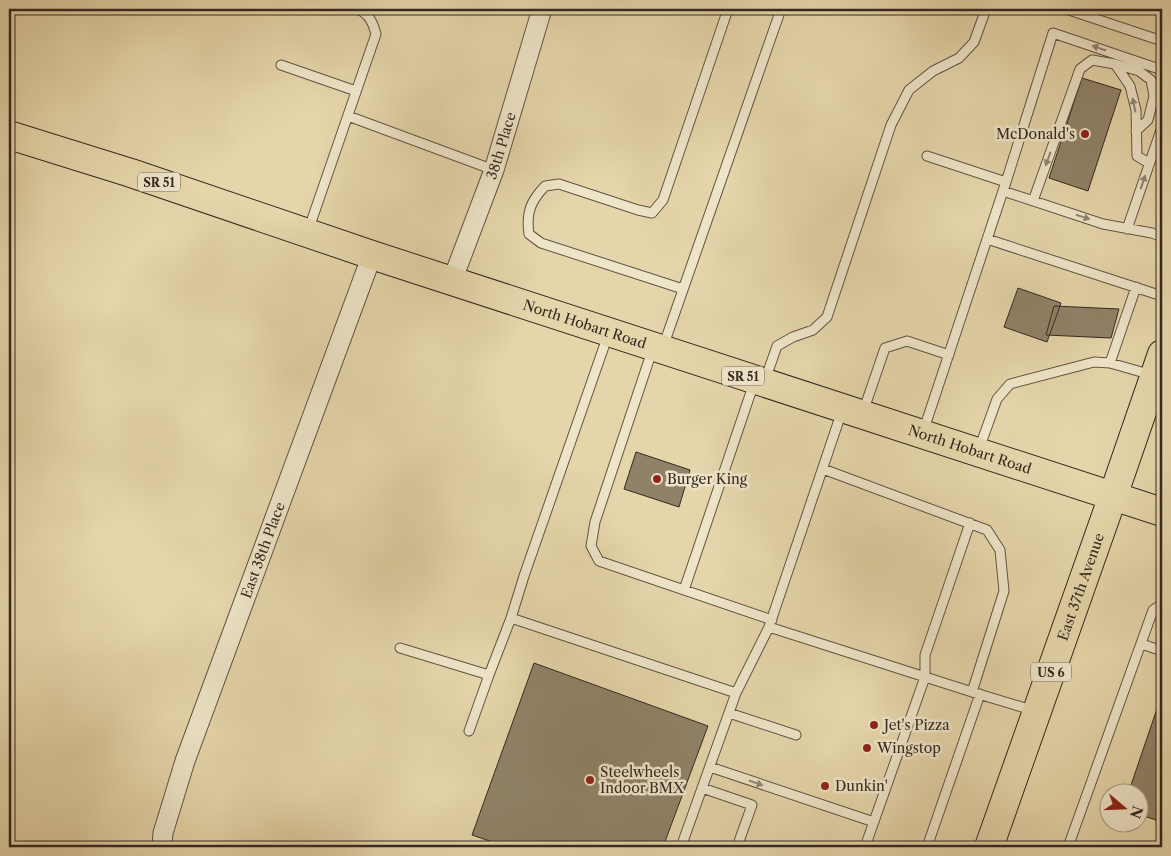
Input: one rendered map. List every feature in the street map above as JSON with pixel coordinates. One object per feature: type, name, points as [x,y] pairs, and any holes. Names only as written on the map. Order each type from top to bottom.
[{"type":"main road","name":"North Hobart Road","points":[[9,135],[131,173],[372,256],[1162,512]]},
{"type":"main road","name":"East 37th Avenue","points":[[989,847],[1038,712],[1158,365]]},
{"type":"street","name":"38th Place","points":[[452,281],[494,170],[542,9]]},
{"type":"street","name":"East 38th Place","points":[[162,847],[163,833],[185,761],[372,256]]},
{"type":"lane","points":[[307,234],[376,34],[372,21],[362,10],[357,9]]},
{"type":"lane","points":[[683,289],[541,243],[529,234],[527,220],[534,197],[545,186],[559,184],[638,210],[652,212],[663,200],[728,9]]},
{"type":"lane","points":[[781,9],[683,289],[658,348],[595,522],[592,546],[599,561],[684,590],[771,624],[925,677],[1038,712]]},
{"type":"lane","points":[[684,590],[760,381],[777,346],[793,337],[813,330],[826,317],[891,125],[909,90],[933,71],[959,58],[974,42],[986,9]]},
{"type":"lane","points":[[1066,9],[1162,41]]},
{"type":"lane","points":[[922,434],[1005,186],[1053,33],[1162,70]]},
{"type":"lane","points":[[1033,201],[1080,69],[1092,60],[1139,71],[1151,80],[1154,96],[1148,120],[1136,131]]},
{"type":"lane","points":[[1115,64],[1130,86],[1136,110],[1137,156],[1150,163]]},
{"type":"lane","points":[[281,65],[356,91]]},
{"type":"lane","points":[[348,116],[494,170]]},
{"type":"lane","points":[[1127,228],[1162,127]]},
{"type":"lane","points":[[927,156],[1005,186],[1033,201],[1103,224],[1152,233],[1162,237]]},
{"type":"lane","points":[[987,239],[1162,296]]},
{"type":"lane","points":[[1110,364],[1136,287]]},
{"type":"lane","points":[[469,732],[511,618],[609,332]]},
{"type":"lane","points":[[681,847],[736,693],[771,624],[823,469],[885,348],[907,341],[949,355]]},
{"type":"lane","points":[[978,452],[997,399],[1010,384],[1094,362],[1158,365]]},
{"type":"lane","points":[[823,469],[987,530],[1000,550],[1004,591],[976,693],[927,847]]},
{"type":"lane","points":[[865,847],[925,677],[925,656],[970,524]]},
{"type":"lane","points":[[1070,847],[1153,610],[1162,604]]},
{"type":"lane","points":[[511,618],[736,693]]},
{"type":"lane","points":[[1142,644],[1162,651]]},
{"type":"lane","points":[[400,648],[489,675]]},
{"type":"lane","points":[[729,713],[796,735]]},
{"type":"lane","points":[[710,767],[874,822]]},
{"type":"lane","points":[[702,788],[752,805],[737,847]]},
{"type":"building","name":"McDonald's","points":[[1082,78],[1121,90],[1088,191],[1049,178]]},
{"type":"building","points":[[1018,288],[1061,303],[1047,342],[1004,327]]},
{"type":"building","points":[[1054,306],[1119,309],[1111,338],[1046,335]]},
{"type":"building","name":"Burger King","points":[[636,452],[690,470],[679,507],[624,489]]},
{"type":"building","name":"Steelwheels Indoor BMX","points":[[534,663],[708,726],[663,847],[507,847],[472,835]]},
{"type":"building","points":[[1162,694],[1162,822],[1148,817],[1148,784],[1131,784]]},
{"type":"place","name":"McDonald's","points":[[1085,134]]},
{"type":"place","name":"Burger King","points":[[657,479]]},
{"type":"place","name":"Jet's Pizza","points":[[874,725]]},
{"type":"place","name":"Wingstop","points":[[867,748]]},
{"type":"place","name":"Steelwheels Indoor BMX","points":[[590,780]]},
{"type":"place","name":"Dunkin'","points":[[825,786]]}]
